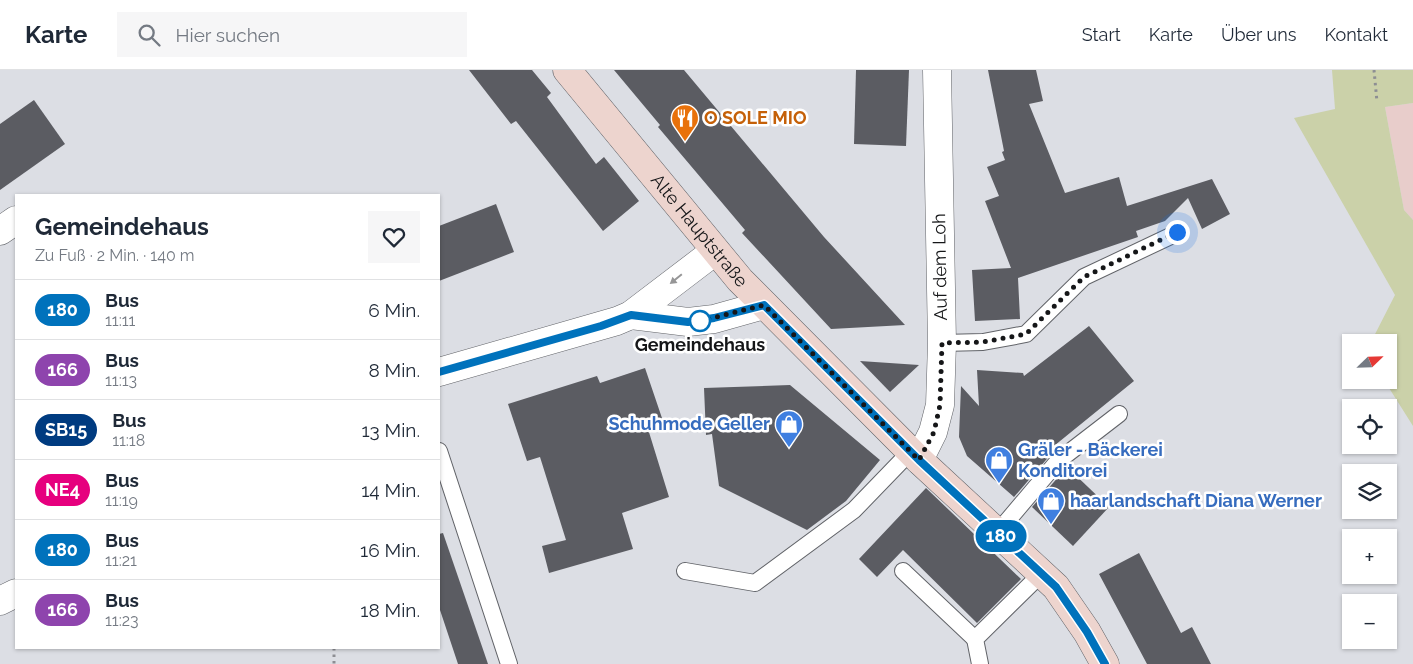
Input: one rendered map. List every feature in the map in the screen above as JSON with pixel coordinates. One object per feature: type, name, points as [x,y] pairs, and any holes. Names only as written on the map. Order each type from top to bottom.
[{"type":"main road","name":"Alte Hauptstraße","points":[[567,70],[715,250],[764,305],[915,455],[1056,587],[1087,632],[1105,664]]},
{"type":"street","name":"Auf dem Loh","points":[[915,455],[934,432],[940,405],[942,343],[937,70]]},
{"type":"street","points":[[0,230],[15,221]]},
{"type":"street","points":[[440,372],[608,324],[631,315],[715,250]]},
{"type":"street","points":[[631,315],[688,322],[714,318],[764,305]]},
{"type":"street","points":[[0,601],[15,594]]},
{"type":"lane","points":[[942,343],[983,342],[1026,334],[1084,277],[1177,232]]},
{"type":"lane","points":[[997,533],[1058,460],[1118,414]]},
{"type":"lane","points":[[440,454],[509,664]]},
{"type":"lane","points":[[685,571],[755,583],[854,510],[915,455]]},
{"type":"lane","points":[[903,571],[975,639],[980,664]]},
{"type":"lane","points":[[975,639],[1042,573]]},
{"type":"path","points":[[1374,70],[1377,102]]},
{"type":"path","points":[[334,649],[334,664]]},
{"type":"shaded area","points":[[1413,103],[1413,220],[1404,210],[1385,107]]},
{"type":"green space","points":[[1332,70],[1413,70],[1413,103],[1385,107],[1404,210],[1413,220],[1413,426],[1390,389],[1398,389],[1398,334],[1375,334],[1395,295],[1294,118],[1335,109]]},
{"type":"building","points":[[469,70],[532,70],[551,93],[547,97],[596,164],[604,157],[639,201],[603,231],[516,121],[511,124]]},
{"type":"building","points":[[614,70],[684,70],[824,237],[905,325],[831,329],[742,233],[745,230],[658,127],[660,125]]},
{"type":"building","points":[[856,70],[909,70],[906,146],[854,144]]},
{"type":"building","points":[[988,70],[1036,70],[1043,101],[1029,104],[1065,193],[1119,177],[1127,206],[1212,179],[1230,214],[1202,229],[1188,198],[1165,221],[1136,231],[1138,237],[1018,278],[1020,319],[975,321],[972,270],[1011,268],[985,201],[999,196],[987,167],[1005,160]]},
{"type":"building","points":[[34,100],[65,144],[0,190],[0,124]]},
{"type":"building","points":[[496,204],[514,252],[440,281],[440,226]]},
{"type":"building","points":[[1089,326],[1134,381],[1049,450],[1052,453],[1014,497],[967,456],[959,437],[961,386],[979,406],[977,370],[1023,373],[1024,376]]},
{"type":"building","points":[[860,361],[919,365],[890,392]]},
{"type":"building","points":[[645,368],[664,424],[648,429],[669,497],[622,513],[633,549],[549,573],[542,546],[566,540],[540,457],[527,461],[508,404],[597,376],[600,383]]},
{"type":"building","name":"Schuhmode Geller","points":[[790,385],[880,460],[846,501],[807,530],[719,486],[712,434],[706,435],[704,388]]},
{"type":"building","points":[[1067,467],[1109,507],[1073,546],[1032,507]]},
{"type":"building","points":[[926,488],[1021,579],[977,623],[903,550],[877,577],[859,559]]},
{"type":"building","points":[[443,533],[488,664],[458,664],[440,610],[440,534]]},
{"type":"building","points":[[1139,553],[1181,633],[1192,627],[1211,664],[1147,664],[1099,574]]},
{"type":"bus line","name":"180","points":[[440,372],[601,326],[631,315],[688,322],[714,318],[764,305],[919,460],[1056,587],[1087,632],[1105,664]]},
{"type":"place","name":"O SOLE MIO","points":[[685,142]]},
{"type":"place","name":"Gemeindehaus","points":[[700,321]]},
{"type":"place","name":"Schuhmode Geller","points":[[789,448]]},
{"type":"place","name":"Gräler - Bäckerei Konditorei","points":[[999,484]]},
{"type":"place","name":"haarlandschaft Diana Werner","points":[[1051,525]]},
{"type":"route","points":[[700,321],[764,305],[919,460],[934,432],[940,405],[942,343],[983,342],[1026,334],[1084,277],[1177,232]]}]
